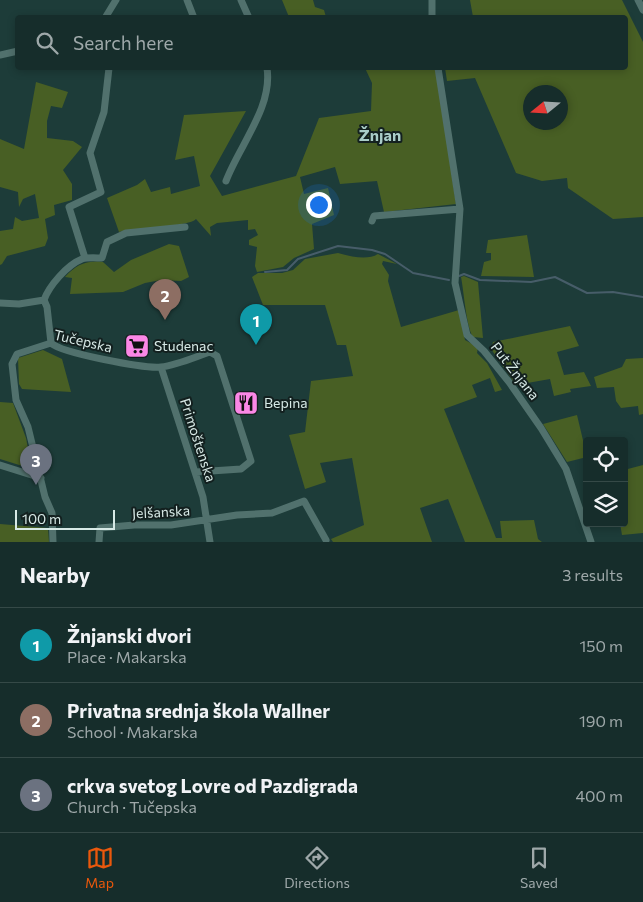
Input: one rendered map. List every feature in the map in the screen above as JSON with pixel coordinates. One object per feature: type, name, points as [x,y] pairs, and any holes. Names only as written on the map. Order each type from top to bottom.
[{"type":"street","points":[[107,15],[116,0]]},
{"type":"street","points":[[187,0],[193,15]]},
{"type":"street","points":[[241,0],[248,15]]},
{"type":"street","points":[[432,0],[432,15]]},
{"type":"street","points":[[638,0],[643,10]]},
{"type":"street","points":[[0,55],[15,52]]},
{"type":"street","points":[[85,258],[69,207],[101,192],[90,154],[104,112],[109,70]]},
{"type":"street","points":[[226,181],[241,147],[253,132],[265,93],[267,70]]},
{"type":"street","name":"Put Žnjana","points":[[438,70],[460,209],[455,283],[466,334],[484,351],[509,382],[541,428],[566,469],[590,542]]},
{"type":"street","points":[[372,221],[374,216],[460,209]]},
{"type":"street","points":[[44,300],[48,291],[72,265],[85,258],[102,258],[107,242],[126,233],[185,227]]},
{"type":"street","points":[[0,303],[19,304],[44,300]]},
{"type":"street","points":[[44,300],[47,306],[51,343]]},
{"type":"street","name":"Tučepska","points":[[54,542],[52,512],[45,497],[28,427],[16,400],[12,364],[17,354],[51,343],[55,347],[71,353],[161,368]]},
{"type":"street","points":[[161,368],[210,352],[217,356],[250,457],[248,464],[241,469],[196,472]]},
{"type":"street","name":"Primoštenska","points":[[161,368],[196,472],[208,520],[210,542]]},
{"type":"street","points":[[0,465],[41,478]]},
{"type":"street","points":[[208,520],[237,515],[272,513],[304,501],[326,540]]},
{"type":"street","name":"Jelšanska","points":[[99,542],[100,528],[134,525],[170,526],[208,520]]},
{"type":"green space","points":[[282,0],[313,0],[315,7],[324,10],[325,15],[288,15]]},
{"type":"green space","points":[[470,0],[622,0],[643,42],[643,217],[613,219],[568,188],[567,178],[542,181],[516,173],[475,78],[447,81],[445,70],[628,70],[628,15],[473,15]]},
{"type":"green space","points":[[366,70],[436,70],[456,204],[384,212],[377,181],[340,184],[335,167],[300,177],[304,194],[328,188],[334,215],[312,224],[314,249],[294,258],[283,267],[257,272],[255,266],[257,247],[249,245],[249,240],[258,235],[255,229],[248,230],[248,220],[217,223],[210,227],[211,236],[196,219],[183,224],[119,232],[107,198],[137,185],[145,179],[151,192],[170,187],[171,194],[200,186],[194,156],[175,160],[184,115],[246,111],[210,176],[222,196],[296,176],[319,118],[371,111],[372,83]]},
{"type":"green space","points":[[36,82],[68,92],[62,108],[51,106],[47,121],[47,138],[73,141],[82,147],[63,170],[72,184],[72,200],[54,205],[55,215],[45,219],[48,238],[45,246],[7,256],[0,265],[0,231],[13,229],[15,217],[22,221],[39,218],[35,194],[23,199],[19,207],[18,192],[0,187],[0,139],[24,149]]},
{"type":"green space","points":[[527,235],[534,277],[481,276],[484,262],[491,260],[491,253],[486,253],[488,240]]},
{"type":"green space","points":[[169,244],[179,246],[189,277],[181,281],[161,280],[145,283],[123,292],[70,294],[72,278],[65,277],[77,266],[91,262],[103,262],[114,272],[131,260]]},
{"type":"green space","points":[[338,253],[363,258],[378,254],[397,264],[383,261],[382,264],[389,275],[388,281],[401,327],[459,310],[465,340],[478,347],[477,353],[487,363],[502,390],[495,392],[490,378],[472,385],[477,397],[444,409],[496,538],[502,538],[500,521],[534,520],[538,539],[542,542],[465,542],[448,499],[420,508],[432,542],[333,542],[331,539],[364,525],[352,458],[320,463],[326,482],[305,489],[289,435],[305,432],[311,381],[353,376],[346,345],[337,345],[325,305],[263,305],[252,277],[258,273],[282,273],[293,270],[305,259]]},
{"type":"green space","points":[[464,276],[478,282],[483,338],[473,337],[471,332],[461,277]]},
{"type":"green space","points":[[570,326],[579,346],[557,352],[564,375],[584,372],[591,386],[570,389],[571,392],[554,396],[550,379],[516,385],[491,349],[493,342]]},
{"type":"green space","points":[[43,350],[62,359],[71,392],[22,389],[19,384],[18,358]]},
{"type":"green space","points":[[643,358],[643,414],[639,415],[638,406],[621,408],[616,401],[614,387],[597,388],[594,377],[622,367],[626,359]]},
{"type":"green space","points":[[0,402],[13,403],[26,438],[32,469],[0,459]]},
{"type":"green space","points":[[577,415],[583,440],[583,458],[567,462],[543,424]]},
{"type":"green space","points":[[643,465],[643,533],[622,535],[621,527],[628,527],[628,469]]},
{"type":"green space","points":[[0,524],[48,528],[49,542],[0,542]]},
{"type":"waterway","points":[[265,272],[287,270],[298,259],[338,246],[372,250],[385,254],[413,273],[449,280]]},
{"type":"waterway","points":[[459,276],[464,274],[480,280],[531,282],[555,277],[587,293],[613,292],[643,297]]},
{"type":"place","name":"Privatna srednja škola Wallner","points":[[165,320]]},
{"type":"place","name":"Žnjanski dvori","points":[[256,345]]},
{"type":"place","name":"Studenac","points":[[137,346]]},
{"type":"place","name":"Bepina","points":[[246,403]]},
{"type":"place","name":"crkva svetog Lovre od Pazdigrada","points":[[36,485]]},
{"type":"district","name":"Žnjan","points":[[380,135]]}]
